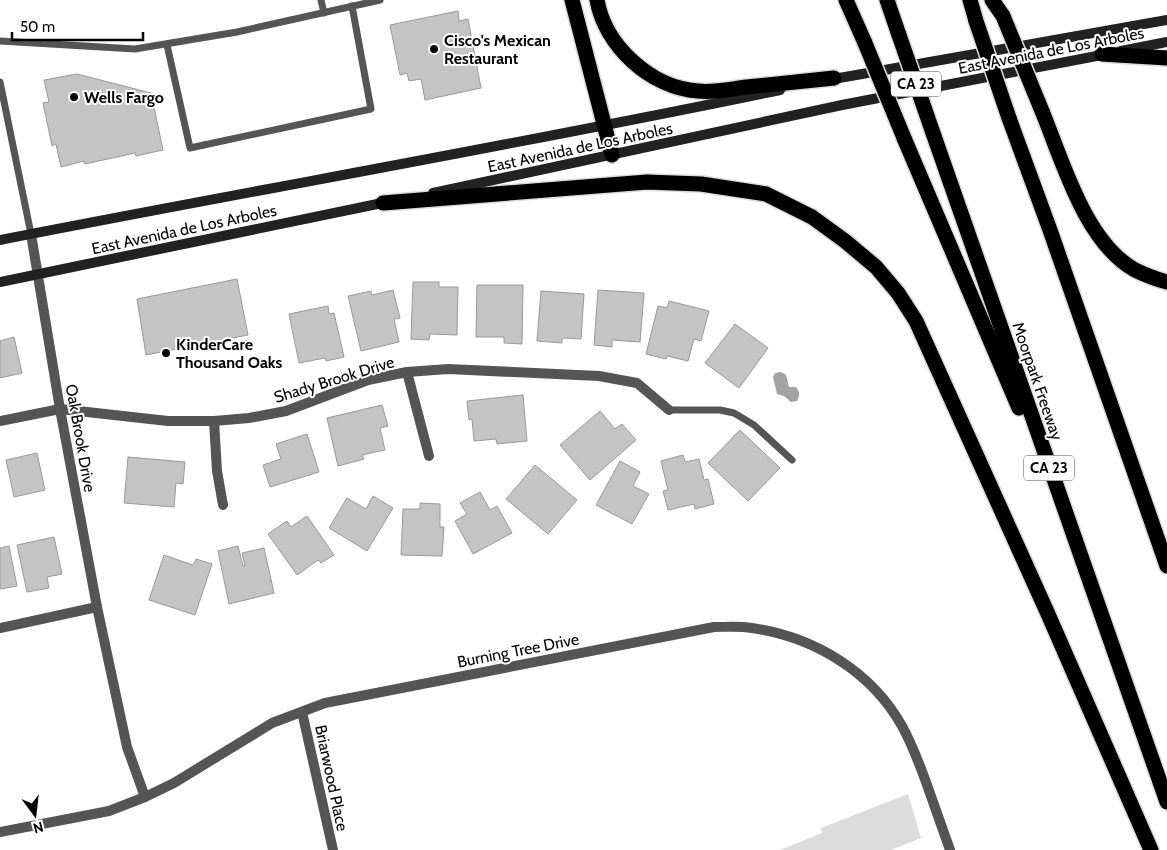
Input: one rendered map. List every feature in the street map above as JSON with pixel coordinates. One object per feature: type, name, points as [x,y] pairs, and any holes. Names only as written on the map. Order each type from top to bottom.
[{"type":"highway","points":[[572,0],[612,155]]},
{"type":"highway","points":[[598,0],[601,17],[621,50],[657,78],[685,90],[713,92],[834,78]]},
{"type":"highway","points":[[846,0],[1069,524]]},
{"type":"highway","name":"Moorpark Freeway","points":[[887,0],[1167,802]]},
{"type":"highway","points":[[970,0],[1009,118],[1167,566]]},
{"type":"highway","points":[[992,0],[1003,16],[1082,209],[1101,239],[1119,258],[1134,270],[1167,282]]},
{"type":"highway","points":[[1102,54],[1167,58]]},
{"type":"highway","points":[[383,203],[647,182],[701,184],[766,194],[812,217],[876,267],[898,293],[916,321],[1032,578],[1151,850]]},
{"type":"main road","name":"East Avenida de Los Arboles","points":[[0,240],[373,168],[605,127],[834,78],[1167,20]]},
{"type":"main road","name":"East Avenida de Los Arboles","points":[[0,282],[612,155],[842,105],[1167,42]]},
{"type":"street","name":"Oak Brook Drive","points":[[31,234],[60,409],[97,607],[127,747],[145,798]]},
{"type":"street","name":"Shady Brook Drive","points":[[0,421],[60,409],[168,421],[214,421],[249,418],[286,411],[368,380],[407,372],[448,369],[600,376],[637,382],[669,410]]},
{"type":"street","points":[[407,372],[430,456]]},
{"type":"street","points":[[214,421],[217,471],[223,505]]},
{"type":"street","points":[[0,628],[97,607]]},
{"type":"street","name":"Burning Tree Drive","points":[[0,832],[109,812],[145,798],[174,783],[272,723],[325,704],[714,627],[751,628],[788,635],[820,648],[852,669],[871,685],[890,707],[914,751],[950,850]]},
{"type":"street","name":"Briarwood Place","points":[[302,712],[333,850]]},
{"type":"lane","points":[[321,0],[324,13]]},
{"type":"lane","points":[[0,41],[135,49],[237,32],[380,0]]},
{"type":"lane","points":[[167,45],[190,148],[371,109],[352,6]]},
{"type":"lane","name":"Oak Brook Drive","points":[[0,82],[31,234]]},
{"type":"lane","points":[[669,410],[720,410],[734,413],[754,425],[792,460]]},
{"type":"shaded area","points":[[780,372],[786,375],[789,387],[796,387],[799,394],[797,401],[791,402],[784,396],[777,394],[773,377],[775,373]]},
{"type":"shaded area","points":[[908,794],[921,838],[891,850],[780,850],[822,833],[821,828]]},
{"type":"building","name":"Cisco's Mexican Restaurant","points":[[458,11],[459,21],[468,19],[481,88],[425,100],[421,79],[409,81],[407,73],[400,75],[390,25]]},
{"type":"building","points":[[77,74],[151,93],[163,150],[136,156],[135,153],[85,164],[84,161],[61,167],[56,144],[52,146],[43,103],[49,102],[44,80]]},
{"type":"building","points":[[237,279],[248,335],[146,355],[137,299]]},
{"type":"building","points":[[413,282],[439,282],[439,287],[458,287],[457,335],[430,334],[429,340],[411,339]]},
{"type":"building","points":[[477,285],[523,285],[522,344],[504,343],[504,337],[476,337]]},
{"type":"building","points":[[393,290],[400,318],[394,319],[399,342],[361,351],[348,296],[371,291],[372,295]]},
{"type":"building","points":[[598,290],[644,293],[640,342],[612,340],[612,347],[594,345]]},
{"type":"building","points":[[541,291],[584,294],[581,339],[562,338],[562,343],[537,341]]},
{"type":"building","points":[[669,301],[709,311],[701,341],[694,339],[688,361],[667,356],[666,359],[646,354],[658,306],[667,308]]},
{"type":"building","points":[[328,306],[329,314],[334,313],[344,357],[326,361],[325,358],[299,363],[289,314]]},
{"type":"building","points":[[735,324],[768,348],[739,388],[705,363]]},
{"type":"building","points":[[14,337],[22,373],[0,378],[0,341]]},
{"type":"building","points":[[523,395],[527,441],[497,444],[496,439],[474,441],[472,419],[469,420],[467,401]]},
{"type":"building","points":[[382,405],[388,426],[380,428],[385,450],[362,455],[364,459],[338,466],[327,418]]},
{"type":"building","points":[[600,411],[615,429],[622,424],[636,440],[590,480],[560,445]]},
{"type":"building","points":[[740,430],[780,468],[748,501],[708,463]]},
{"type":"building","points":[[307,434],[319,472],[270,487],[263,465],[281,459],[276,444]]},
{"type":"building","points":[[37,453],[45,490],[14,497],[6,460]]},
{"type":"building","points":[[683,455],[685,462],[699,459],[704,480],[708,479],[714,504],[695,509],[694,504],[668,510],[663,491],[668,490],[661,461]]},
{"type":"building","points":[[128,457],[185,462],[183,484],[176,483],[174,507],[124,503]]},
{"type":"building","points":[[620,461],[640,472],[633,486],[649,494],[632,524],[596,505]]},
{"type":"building","points":[[535,465],[577,500],[548,534],[506,499]]},
{"type":"building","points":[[480,492],[490,510],[497,506],[512,533],[473,554],[455,521],[467,514],[460,503]]},
{"type":"building","points":[[373,496],[393,508],[367,551],[329,528],[347,498],[366,509]]},
{"type":"building","points":[[420,503],[440,504],[440,527],[444,527],[442,556],[401,555],[403,509],[420,509]]},
{"type":"building","points":[[307,516],[334,555],[321,563],[318,560],[297,575],[268,534],[287,521],[291,527]]},
{"type":"building","points":[[54,537],[62,574],[47,577],[49,588],[27,592],[17,545]]},
{"type":"building","points":[[9,546],[17,586],[0,589],[0,548]]},
{"type":"building","points":[[238,546],[243,566],[245,566],[242,553],[264,548],[274,593],[229,604],[218,551]]},
{"type":"building","points":[[164,555],[193,565],[196,559],[212,564],[195,615],[149,600]]},
{"type":"place","name":"Cisco's Mexican Restaurant","points":[[434,49]]},
{"type":"place","name":"Wells Fargo","points":[[74,97]]},
{"type":"place","name":"KinderCare Thousand Oaks","points":[[166,353]]}]
